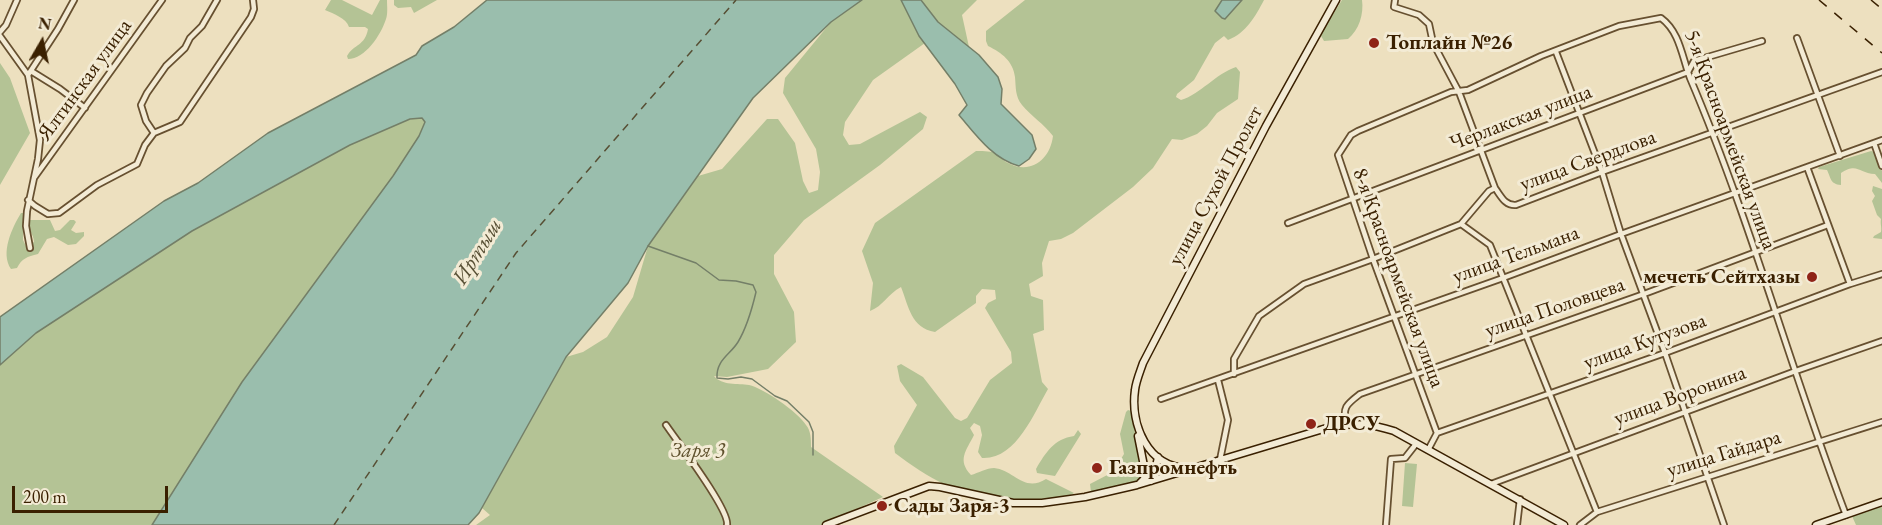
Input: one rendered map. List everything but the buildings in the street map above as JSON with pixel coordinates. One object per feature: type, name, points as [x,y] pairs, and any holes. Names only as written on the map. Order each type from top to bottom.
[{"type":"main road","name":"улица Сухой Пролет","points":[[1137,485],[1144,479],[1145,471],[1137,426],[1135,391],[1143,363],[1266,126],[1336,0]]},
{"type":"main road","points":[[826,525],[929,486],[1027,504],[1085,498],[1346,424],[1364,423],[1394,431],[1564,525]]},
{"type":"main road","points":[[1137,426],[1142,439],[1158,457],[1174,466],[1191,468]]},
{"type":"main road","points":[[1150,480],[1158,457]]},
{"type":"main road","points":[[1816,525],[1882,502]]},
{"type":"street","points":[[17,0],[0,34],[29,73],[60,89],[85,108]]},
{"type":"street","points":[[30,248],[26,226],[28,200],[40,140],[29,73],[74,0]]},
{"type":"street","name":"Ялтинская улица","points":[[33,179],[162,0]]},
{"type":"street","points":[[154,133],[146,121],[141,105],[166,66],[185,48],[190,38],[202,26],[217,0]]},
{"type":"street","points":[[28,200],[48,214],[59,213],[97,185],[137,164],[154,133],[180,122],[251,17],[254,9],[253,0]]},
{"type":"street","points":[[1402,0],[1395,0],[1394,7],[1419,15],[1430,24],[1433,43],[1459,92],[1495,188]]},
{"type":"street","name":"5-я Красноармейская улица","points":[[1556,52],[1619,26],[1661,18],[1668,23],[1678,39],[1688,72],[1713,132],[1818,441],[1846,515]]},
{"type":"street","points":[[1797,38],[1840,156]]},
{"type":"street","name":"Черлакская улица","points":[[1288,223],[1688,72],[1694,61],[1762,41]]},
{"type":"street","points":[[1459,92],[1488,82],[1541,56],[1556,52],[1602,172],[1621,234],[1665,352],[1724,525]]},
{"type":"street","name":"улица Свердлова","points":[[1461,224],[1489,190],[1495,188],[1506,203],[1516,205],[1882,72]]},
{"type":"street","name":"8-я Красноармейская улица","points":[[1437,433],[1373,259],[1338,155],[1351,135],[1451,92],[1459,92]]},
{"type":"street","name":"улица Тельмана","points":[[1161,399],[1882,140]]},
{"type":"street","points":[[1874,143],[1882,166]]},
{"type":"street","points":[[1807,167],[1850,284]]},
{"type":"street","points":[[1234,374],[1234,359],[1259,316],[1304,284],[1461,224],[1490,245],[1597,512]]},
{"type":"street","name":"улица Половцева","points":[[1346,424],[1343,413],[1348,404],[1360,394],[1755,254],[1828,225]]},
{"type":"street","name":"улица Кутузова","points":[[1437,433],[1882,274]]},
{"type":"street","name":"улица Воронина","points":[[1491,484],[1882,341]]},
{"type":"street","points":[[1218,380],[1228,420],[1220,460]]},
{"type":"street","name":"улица Гайдара","points":[[1580,525],[1597,512],[1882,422]]},
{"type":"street","points":[[666,425],[716,499],[727,518],[727,525]]},
{"type":"street","points":[[1428,450],[1437,433]]},
{"type":"street","points":[[1386,525],[1391,459],[1405,458],[1416,444]]},
{"type":"street","points":[[1517,525],[1520,499]]},
{"type":"green space","points":[[331,0],[342,0],[372,15],[380,0],[387,0],[387,17],[384,25],[372,45],[354,58],[348,59],[347,56],[362,42],[368,29],[349,27],[342,19],[325,10]]},
{"type":"green space","points":[[394,0],[437,0],[414,13],[411,7],[398,8],[394,5]]},
{"type":"green space","name":"Заря 3","points":[[862,0],[901,0],[919,36],[925,43],[873,80],[845,122],[843,135],[849,145],[860,144],[920,112],[927,117],[923,129],[880,165],[804,220],[774,255],[774,274],[794,312],[796,342],[768,369],[727,377],[714,376],[726,383],[755,387],[780,401],[808,427],[811,447],[883,497],[821,525],[476,525],[490,515],[482,508],[566,357],[583,352],[607,337],[633,297],[648,246],[698,176],[722,169],[767,119],[778,119],[795,143],[803,181],[809,193],[818,190],[820,172],[816,149],[783,93],[785,78],[831,22]]},
{"type":"green space","points":[[921,0],[977,0],[962,15],[969,47],[938,22]]},
{"type":"green space","points":[[1025,0],[1264,0],[1245,29],[1228,40],[1224,36],[1215,43],[1194,80],[1176,97],[1181,100],[1188,97],[1221,74],[1236,67],[1240,72],[1238,99],[1217,113],[1197,134],[1182,140],[1172,139],[1153,168],[1133,187],[1073,233],[1061,239],[1049,241],[1042,263],[1043,276],[1029,284],[1031,296],[1043,300],[1044,330],[1033,334],[1042,382],[1048,389],[1022,433],[1005,451],[994,457],[982,458],[978,452],[982,435],[980,426],[974,423],[970,428],[974,435],[964,455],[964,465],[971,475],[994,468],[1025,482],[1038,483],[1046,479],[1074,493],[1062,499],[1050,501],[1004,499],[957,489],[926,475],[895,453],[894,446],[917,405],[900,381],[897,366],[901,364],[923,377],[955,418],[961,421],[967,418],[990,380],[1012,363],[1011,352],[985,308],[988,303],[996,299],[995,290],[982,289],[976,296],[976,303],[935,332],[921,326],[912,316],[901,287],[870,311],[873,283],[862,251],[875,223],[976,151],[995,153],[1006,162],[1023,167],[1037,163],[1048,152],[1053,136],[1022,105],[1017,95],[1012,66],[1002,55],[988,46],[986,41],[986,31]]},
{"type":"green space","points":[[1342,0],[1362,0],[1358,26],[1348,39],[1324,41],[1321,36],[1322,32]]},
{"type":"green space","points":[[0,63],[10,78],[30,133],[0,185]]},
{"type":"green space","points":[[422,118],[425,122],[419,136],[393,176],[242,382],[152,525],[0,525],[0,365],[36,333],[192,231],[350,145],[410,119]]},
{"type":"green space","points":[[1874,152],[1882,171],[1882,183],[1875,174],[1855,168],[1841,173],[1841,185],[1831,180],[1827,170],[1818,169],[1819,167]]},
{"type":"green space","points":[[1873,186],[1882,189],[1882,239],[1873,238],[1881,232],[1881,219],[1872,201],[1875,196],[1872,191]]},
{"type":"green space","points":[[23,213],[23,240],[26,246],[34,242],[29,226],[30,220],[50,220],[55,231],[60,230],[70,220],[74,220],[76,222],[71,230],[76,233],[84,232],[84,236],[76,244],[68,245],[54,237],[47,239],[38,254],[25,258],[17,268],[11,269],[7,256],[8,241]]},
{"type":"green space","points":[[1128,410],[1131,411],[1143,476],[1139,482],[1096,493],[1091,492],[1090,484],[1113,472],[1124,454],[1120,434]]},
{"type":"green space","points":[[1078,430],[1081,434],[1055,476],[1037,473],[1036,469],[1051,447],[1061,440],[1074,436]]},
{"type":"green space","points":[[1405,463],[1417,464],[1413,507],[1402,506]]},
{"type":"green space","points":[[1882,505],[1882,525],[1856,525],[1852,516]]},
{"type":"water","name":"Иртыш","points":[[487,0],[862,0],[831,22],[753,98],[648,246],[628,283],[566,357],[479,513],[468,525],[152,525],[242,382],[393,176],[419,136],[425,122],[422,118],[410,119],[350,145],[192,231],[36,333],[0,365],[0,317],[164,201],[198,183],[268,133],[416,55],[422,46],[454,27]]},
{"type":"water","points":[[901,0],[921,0],[938,22],[979,55],[998,77],[1002,89],[1001,104],[1032,135],[1036,149],[1029,159],[1019,166],[1001,158],[959,115],[967,105],[955,84],[919,36]]},
{"type":"water","points":[[1222,0],[1242,0],[1225,19],[1215,11]]},
{"type":"waterway","points":[[648,246],[696,263],[719,280],[753,285],[756,292],[747,324],[738,342],[721,362],[717,378],[752,379],[775,396],[787,401],[809,422],[813,432],[813,455]]},
{"type":"ferry route","points":[[334,525],[516,253],[736,0]]},
{"type":"railway","points":[[1819,0],[1882,53]]},
{"type":"railway","points":[[1871,0],[1882,9]]},
{"type":"place","name":"Топлайн №26","points":[[1374,43]]},
{"type":"place","name":"мечеть Сейтхазы","points":[[1812,277]]},
{"type":"place","name":"ДРСУ","points":[[1311,424]]},
{"type":"place","name":"Газпромнефть","points":[[1097,468]]},
{"type":"place","name":"Сады Заря-3","points":[[882,506]]}]
